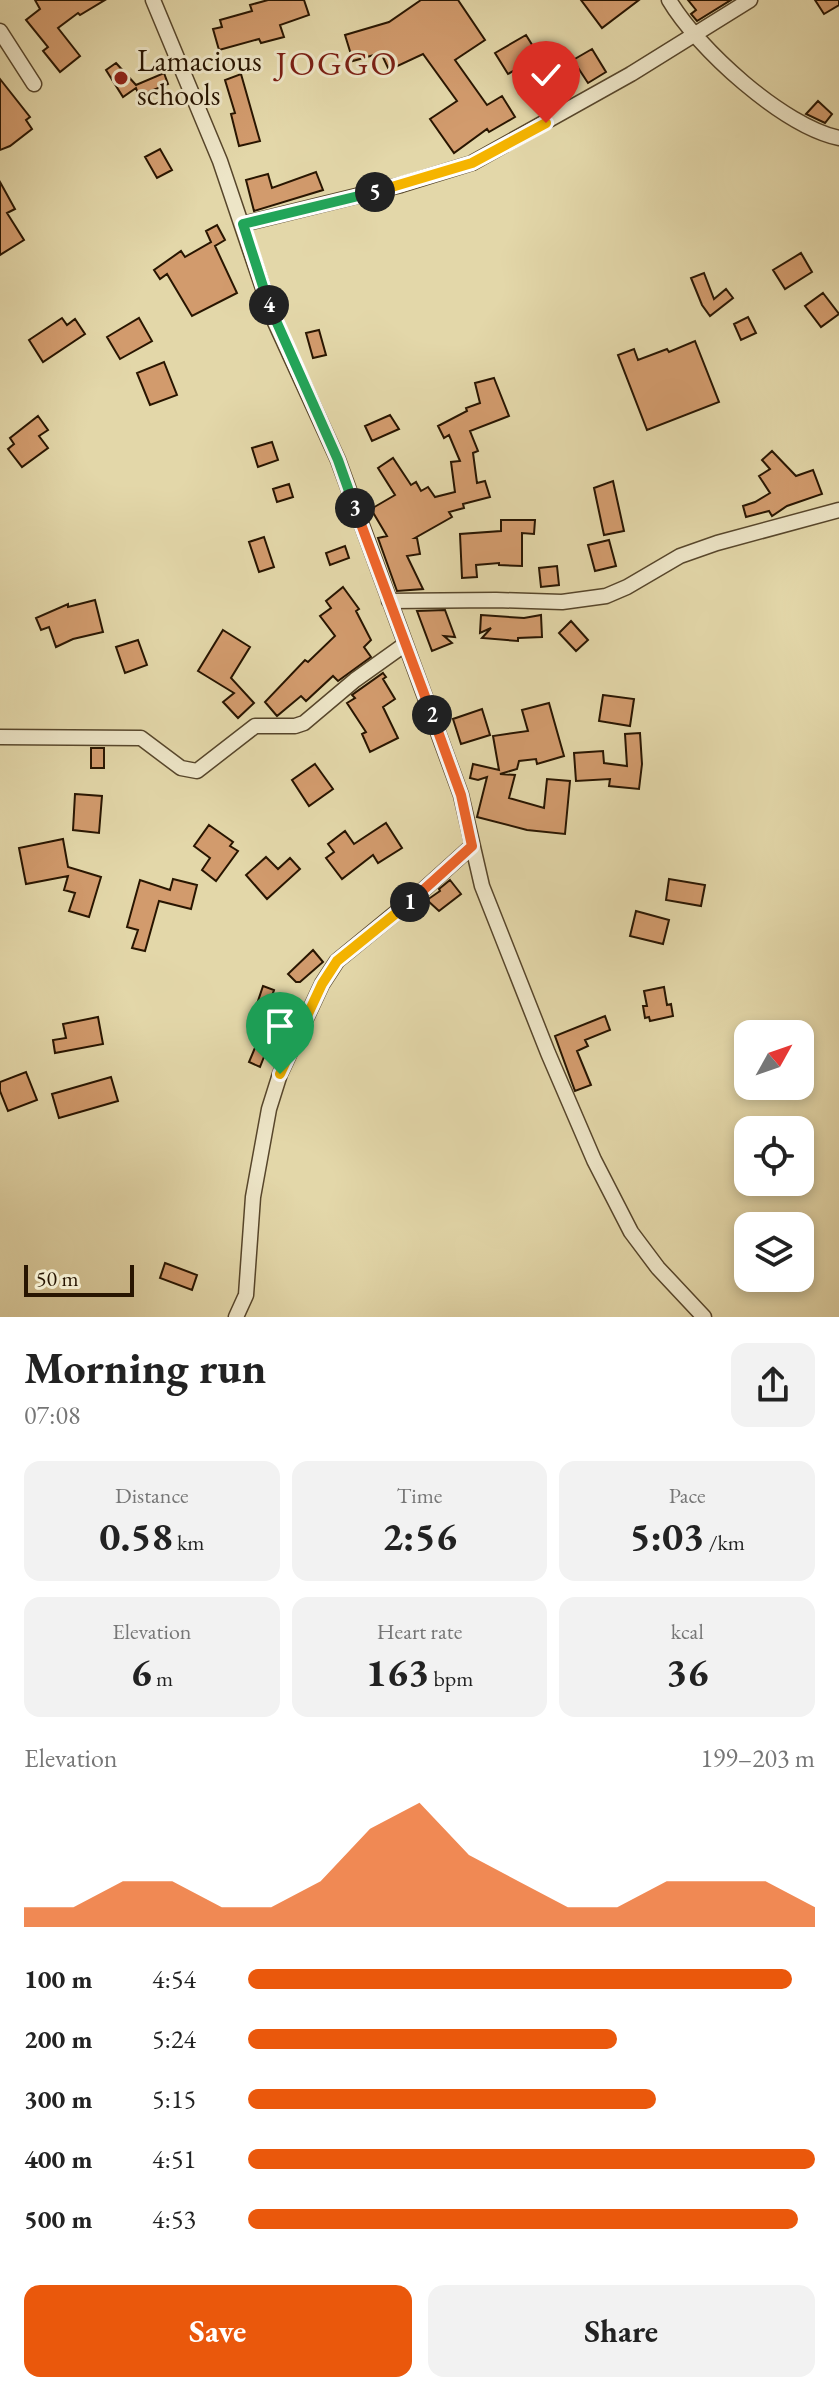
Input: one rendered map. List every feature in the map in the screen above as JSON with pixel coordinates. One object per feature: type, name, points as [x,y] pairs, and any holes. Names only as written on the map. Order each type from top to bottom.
[{"type":"street","points":[[153,0],[220,161],[273,318],[338,460],[461,795],[482,886],[548,1053],[594,1160],[631,1232],[658,1268],[704,1317]]},
{"type":"street","points":[[669,0],[694,36],[778,108],[819,134],[839,138]]},
{"type":"street","points":[[243,224],[401,185],[472,163],[546,123],[750,0]]},
{"type":"street","points":[[0,31],[34,84]]},
{"type":"street","points":[[389,601],[562,602],[606,596],[680,556],[839,510]]},
{"type":"street","points":[[0,737],[141,738],[181,768],[197,771],[255,726],[295,726],[304,723],[355,680],[404,645]]},
{"type":"street","points":[[236,1317],[246,1295],[253,1197],[269,1109],[280,1074],[322,984],[337,961],[472,846]]},
{"type":"building","points":[[35,0],[105,0],[80,15],[78,13],[58,28],[80,56],[60,72],[43,51],[48,47],[26,20],[40,9]]},
{"type":"building","points":[[268,0],[304,0],[309,15],[280,25],[284,37],[261,43],[259,39],[219,50],[213,29],[222,27],[220,20],[252,11],[250,5]]},
{"type":"building","points":[[421,0],[458,0],[485,40],[455,60],[487,105],[502,96],[515,117],[489,132],[487,129],[454,153],[430,119],[457,101],[423,54],[389,70],[381,53],[353,61],[345,35],[389,22]]},
{"type":"building","points":[[581,0],[639,0],[602,28]]},
{"type":"building","points":[[688,0],[731,0],[697,21],[691,14],[696,10]]},
{"type":"building","points":[[815,0],[839,0],[839,5],[824,14]]},
{"type":"building","points":[[526,35],[539,56],[508,74],[495,53]]},
{"type":"building","points":[[592,49],[606,72],[588,83],[573,60]]},
{"type":"building","points":[[116,63],[136,85],[164,73],[168,84],[139,96],[136,88],[123,97],[106,70]]},
{"type":"building","points":[[241,74],[260,141],[239,146],[231,114],[235,113],[225,80]]},
{"type":"building","points":[[0,79],[30,117],[26,120],[32,129],[0,150]]},
{"type":"building","points":[[818,101],[832,114],[825,123],[806,114]]},
{"type":"building","points":[[160,149],[172,170],[157,178],[145,157]]},
{"type":"building","points":[[316,172],[323,190],[254,211],[246,180],[268,174],[272,188]]},
{"type":"building","points":[[0,182],[15,209],[7,213],[24,240],[0,255]]},
{"type":"building","points":[[217,225],[225,240],[215,246],[237,293],[192,316],[167,274],[160,279],[154,270],[181,251],[185,257],[211,242],[206,231]]},
{"type":"building","points":[[801,253],[812,272],[785,289],[773,270]]},
{"type":"building","points":[[704,273],[714,299],[726,289],[733,298],[710,316],[691,278]]},
{"type":"building","points":[[823,293],[839,314],[821,327],[805,306]]},
{"type":"building","points":[[748,317],[756,333],[741,340],[734,324]]},
{"type":"building","points":[[62,318],[67,325],[75,319],[85,334],[43,362],[29,340]]},
{"type":"building","points":[[139,318],[152,341],[120,359],[107,337]]},
{"type":"building","points":[[319,330],[326,355],[313,358],[306,333]]},
{"type":"building","points":[[695,341],[719,402],[647,430],[618,355],[634,349],[638,360]]},
{"type":"building","points":[[164,362],[177,395],[150,405],[137,373]]},
{"type":"building","points":[[494,378],[509,416],[470,431],[478,451],[473,453],[477,483],[485,481],[490,497],[463,504],[464,508],[449,512],[452,517],[415,538],[420,554],[407,556],[423,589],[397,591],[378,538],[387,536],[371,509],[395,495],[378,468],[393,458],[411,485],[416,482],[421,491],[428,487],[435,497],[455,492],[451,462],[460,461],[449,435],[444,438],[438,426],[480,403],[475,383]]},
{"type":"building","points":[[390,415],[399,429],[372,441],[365,426]]},
{"type":"building","points":[[38,416],[48,430],[39,436],[48,448],[22,467],[8,449],[14,444],[10,438]]},
{"type":"building","points":[[272,442],[278,460],[258,467],[252,448]]},
{"type":"building","points":[[772,451],[796,476],[813,470],[822,494],[787,506],[772,516],[769,511],[746,517],[743,506],[770,493],[759,476],[770,469],[762,460]]},
{"type":"building","points":[[613,481],[624,531],[604,535],[594,488]]},
{"type":"building","points":[[289,484],[293,497],[277,502],[273,489]]},
{"type":"building","points":[[501,520],[535,520],[534,534],[522,533],[522,566],[499,563],[476,565],[477,577],[462,578],[460,534],[501,531]]},
{"type":"building","points":[[264,537],[274,567],[259,572],[249,542]]},
{"type":"building","points":[[609,540],[616,566],[595,571],[588,545]]},
{"type":"building","points":[[345,546],[349,558],[330,565],[326,553]]},
{"type":"building","points":[[557,566],[559,585],[541,587],[539,568]]},
{"type":"building","points":[[343,587],[359,609],[356,611],[371,640],[364,647],[371,657],[338,681],[333,676],[306,701],[301,696],[277,716],[265,702],[305,660],[308,662],[335,636],[320,616],[331,608],[326,601]]},
{"type":"building","points":[[95,600],[103,632],[73,639],[56,647],[49,627],[41,630],[36,618],[68,604],[68,607]]},
{"type":"building","points":[[445,610],[455,637],[444,636],[452,643],[432,651],[417,611]]},
{"type":"building","points":[[481,615],[524,618],[541,615],[542,637],[518,638],[518,641],[482,638],[491,628],[480,633]]},
{"type":"building","points":[[571,621],[588,640],[576,651],[559,633]]},
{"type":"building","points":[[223,630],[250,647],[231,678],[254,703],[238,718],[223,702],[234,693],[198,671]]},
{"type":"building","points":[[138,640],[147,665],[125,673],[116,647]]},
{"type":"building","points":[[383,673],[386,677],[383,679],[395,699],[383,707],[398,738],[370,752],[362,734],[366,732],[347,703],[355,698],[352,695]]},
{"type":"building","points":[[603,695],[634,699],[630,726],[599,721]]},
{"type":"building","points":[[549,703],[564,756],[537,764],[536,759],[519,761],[517,769],[500,774],[515,775],[509,798],[544,808],[547,779],[570,781],[565,834],[527,830],[477,817],[487,777],[478,780],[470,778],[473,764],[499,770],[493,736],[528,731],[522,710]]},
{"type":"building","points":[[482,709],[490,735],[461,744],[453,719]]},
{"type":"building","points":[[640,733],[642,764],[639,789],[609,786],[610,779],[576,781],[574,753],[603,751],[604,763],[627,766],[625,734]]},
{"type":"building","points":[[91,748],[104,748],[104,768],[91,768]]},
{"type":"building","points":[[315,764],[333,789],[309,806],[292,780]]},
{"type":"building","points":[[75,794],[102,796],[99,833],[73,830]]},
{"type":"building","points":[[386,823],[402,848],[378,863],[373,855],[342,879],[326,858],[334,852],[328,844],[345,831],[354,844]]},
{"type":"building","points":[[209,825],[233,842],[230,846],[238,851],[216,881],[202,870],[210,858],[194,846]]},
{"type":"building","points":[[63,839],[68,867],[101,877],[89,917],[69,911],[75,893],[64,890],[68,876],[26,884],[19,848]]},
{"type":"building","points":[[266,857],[278,869],[290,858],[300,869],[267,899],[246,875]]},
{"type":"building","points":[[173,879],[197,885],[191,909],[159,901],[145,951],[132,948],[138,930],[127,927],[140,880],[170,890]]},
{"type":"building","points":[[669,879],[705,885],[701,906],[666,900]]},
{"type":"building","points":[[450,880],[461,894],[439,911],[427,900]]},
{"type":"building","points":[[636,911],[669,920],[663,944],[630,936]]},
{"type":"building","points":[[313,950],[323,962],[296,982],[288,974]]},
{"type":"building","points":[[263,986],[274,990],[268,1008],[257,1004]]},
{"type":"building","points":[[664,987],[667,1005],[671,1004],[673,1016],[650,1021],[649,1017],[645,1018],[643,1006],[647,1006],[644,991]]},
{"type":"building","points":[[264,1008],[282,1014],[260,1067],[249,1062],[262,1031],[258,1029]]},
{"type":"building","points":[[605,1016],[610,1030],[585,1040],[588,1046],[577,1051],[591,1085],[575,1091],[555,1036]]},
{"type":"building","points":[[98,1017],[103,1044],[55,1053],[53,1040],[66,1038],[63,1024]]},
{"type":"building","points":[[26,1072],[37,1100],[8,1111],[0,1082]]},
{"type":"building","points":[[111,1077],[118,1101],[59,1118],[52,1094]]},
{"type":"building","points":[[165,1263],[197,1275],[192,1290],[160,1278]]},
{"type":"place","name":"Lamacious schools","points":[[121,78]]},
{"type":"district","name":"JOGGO","points":[[337,63]]},
{"type":"route","points":[[280,1074],[322,984],[337,961],[472,846],[461,795],[445,749],[338,460],[273,318],[243,224],[401,185],[472,163],[546,123]]}]
